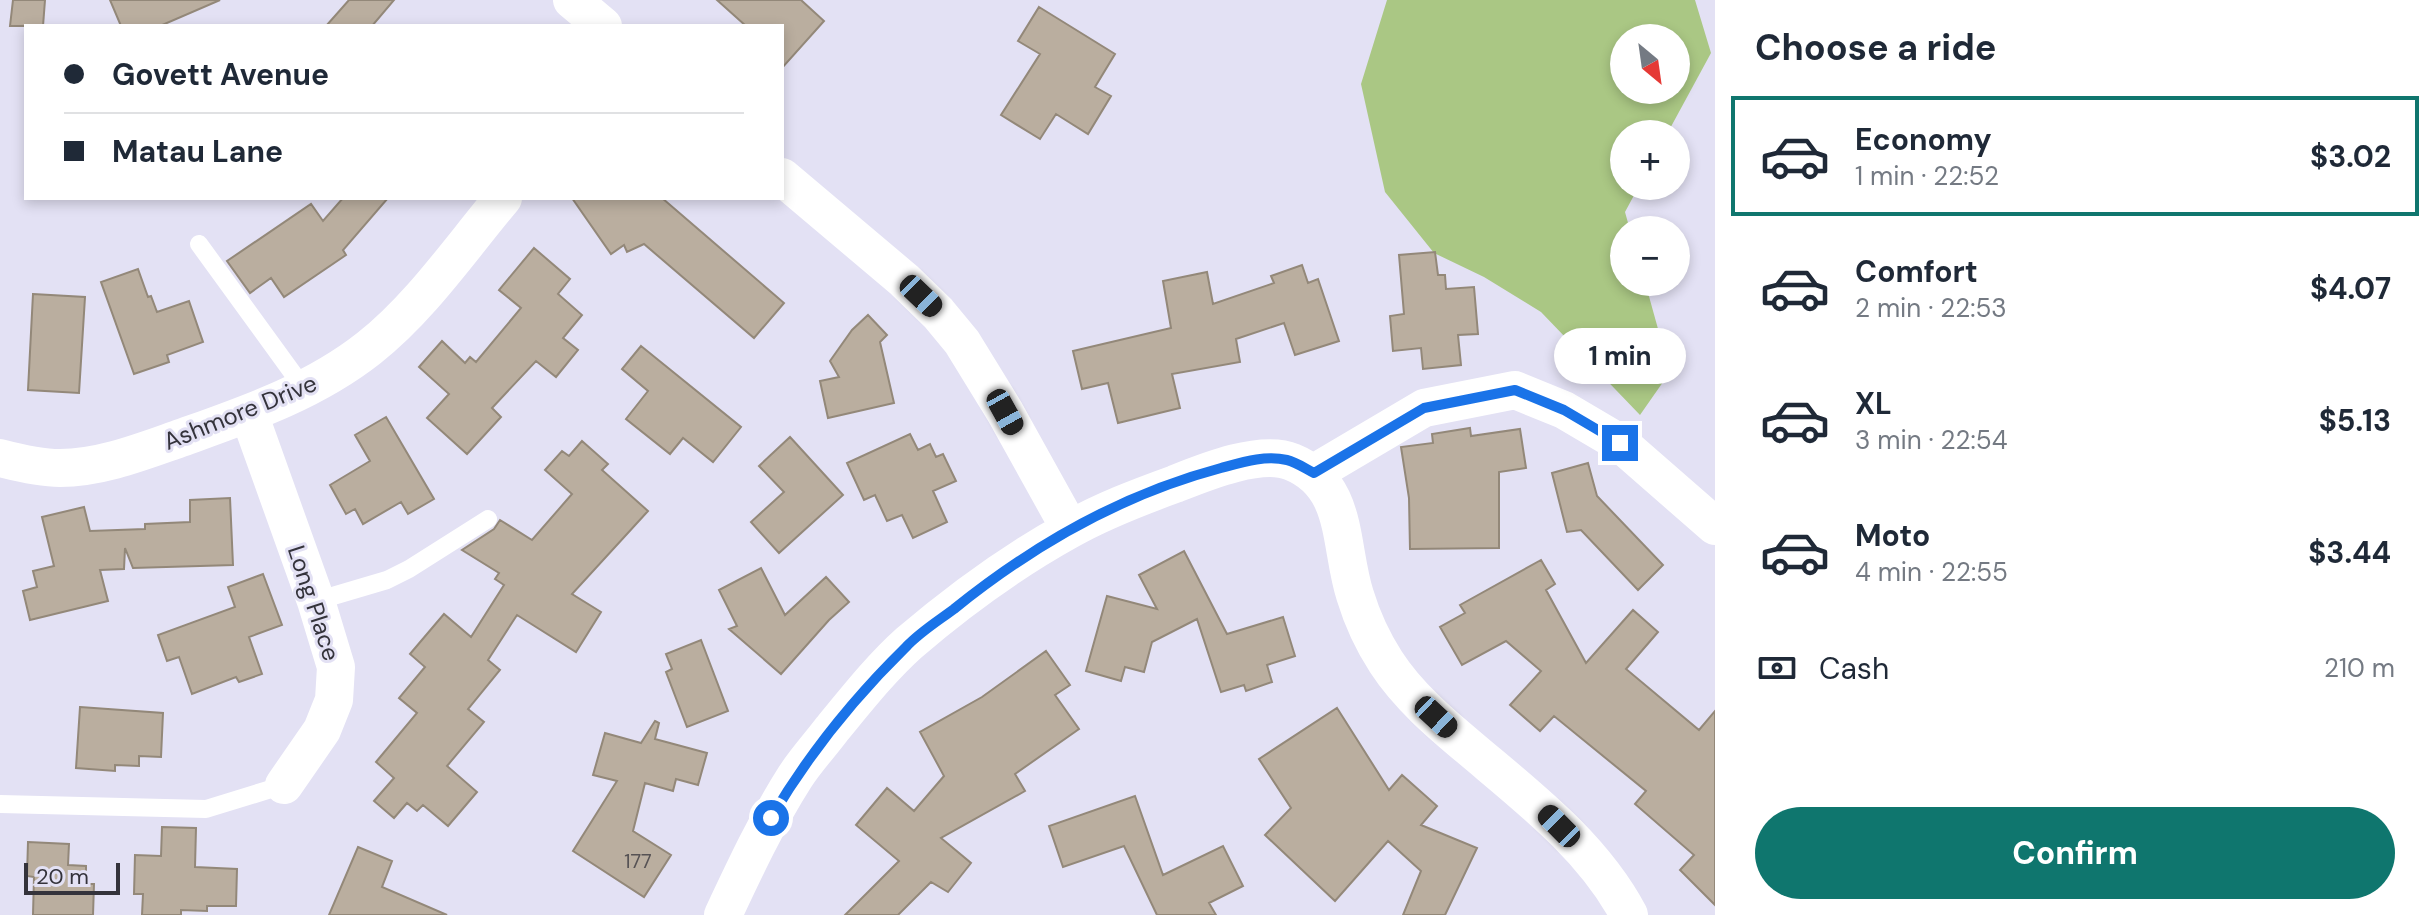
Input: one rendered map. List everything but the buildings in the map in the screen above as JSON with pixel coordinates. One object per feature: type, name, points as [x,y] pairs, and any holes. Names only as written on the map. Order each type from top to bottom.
[{"type":"street","points":[[572,0],[601,24]]},
{"type":"street","points":[[784,179],[904,280],[962,342],[1070,529]]},
{"type":"street","name":"Ashmore Drive","points":[[0,458],[61,468],[129,456],[249,414],[305,390],[372,346],[407,313],[501,200]]},
{"type":"street","points":[[1314,473],[1424,408],[1515,390],[1564,410],[1620,443],[1715,526]]},
{"type":"street","name":"Long Place","points":[[249,414],[316,601],[336,667],[334,700],[322,730],[284,785]]},
{"type":"street","points":[[723,915],[758,841],[797,774],[847,711],[908,645],[989,581],[1070,529],[1135,498],[1191,477],[1258,458],[1289,460],[1314,473],[1329,491],[1340,517],[1355,595],[1387,664],[1418,701],[1544,810],[1575,842],[1629,915]]},
{"type":"lane","points":[[199,244],[305,390]]},
{"type":"lane","points":[[316,601],[387,580],[488,519]]},
{"type":"lane","points":[[0,804],[206,809],[284,785]]},
{"type":"green space","points":[[1387,0],[1695,0],[1711,53],[1690,92],[1690,24],[1610,24],[1610,104],[1683,104],[1675,120],[1610,120],[1610,200],[1631,200],[1626,216],[1610,216],[1610,296],[1649,296],[1670,372],[1640,415],[1541,312],[1484,277],[1434,253],[1385,192],[1361,84]]},
{"type":"route","points":[[771,818],[797,774],[847,711],[908,645],[989,581],[1070,529],[1135,498],[1205,472],[1258,458],[1289,460],[1314,473],[1424,408],[1515,390],[1564,410],[1620,443]]}]
